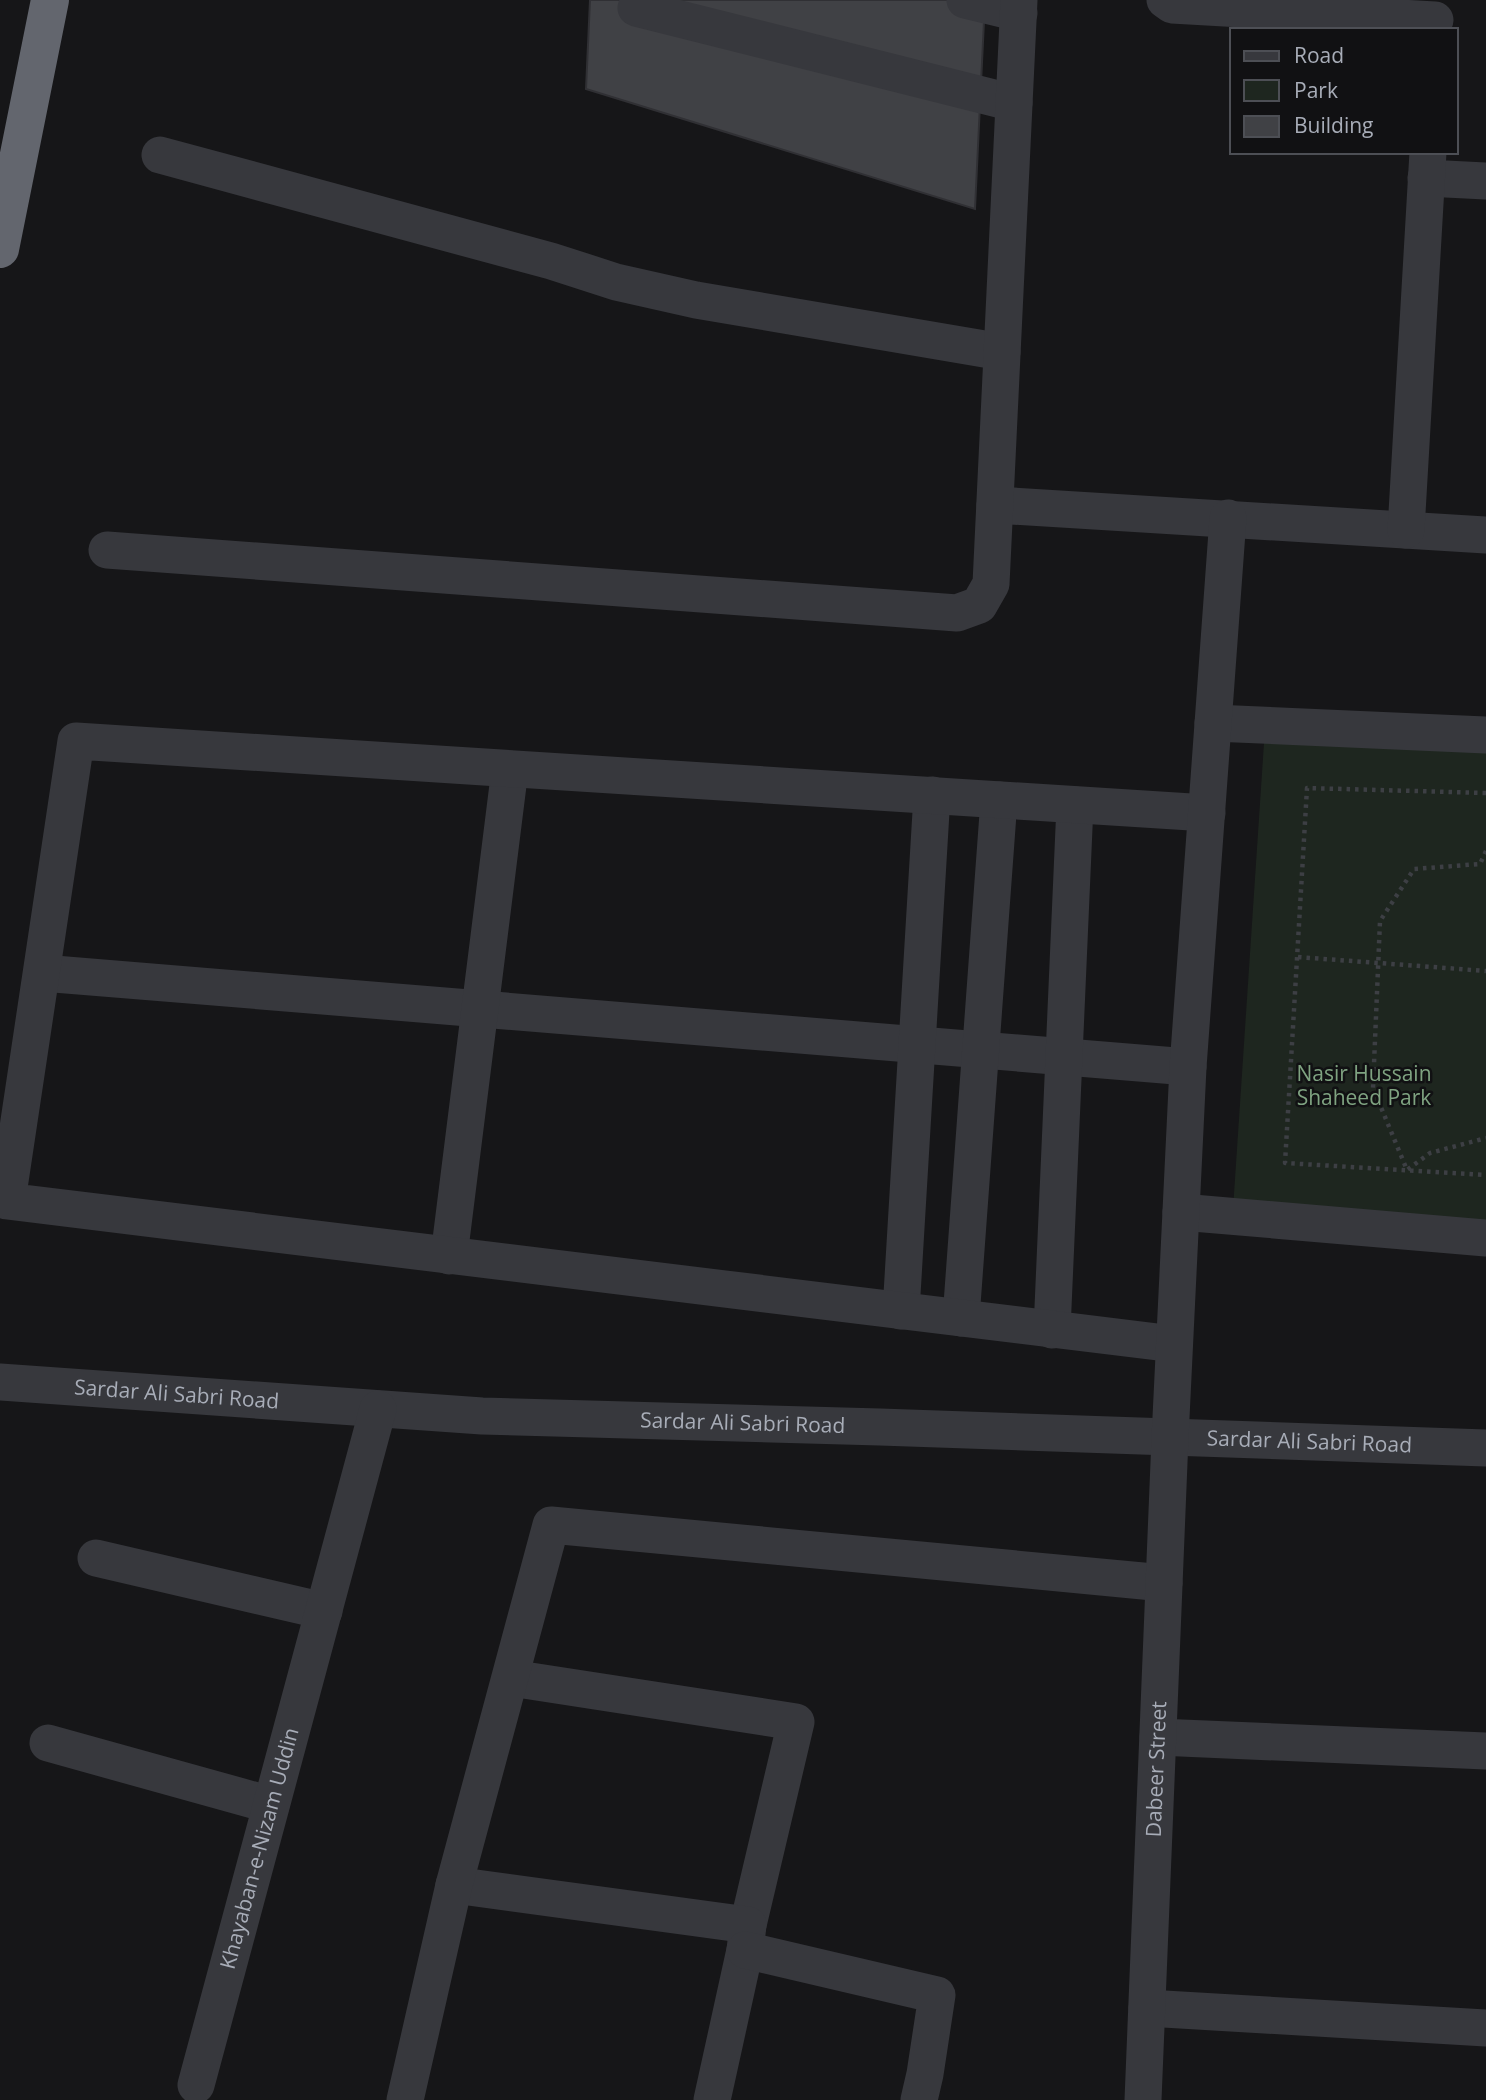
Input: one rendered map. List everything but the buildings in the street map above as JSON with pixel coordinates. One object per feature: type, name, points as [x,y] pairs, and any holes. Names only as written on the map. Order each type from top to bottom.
[{"type":"highway","points":[[0,249],[50,0]]},
{"type":"street","points":[[107,550],[957,612],[979,605],[991,584],[1019,7],[965,0]]},
{"type":"street","points":[[1165,0],[1172,5],[1277,5],[1435,17]]},
{"type":"street","points":[[636,8],[1014,103]]},
{"type":"street","points":[[160,155],[551,261],[629,285],[696,300],[1002,352]]},
{"type":"street","points":[[1406,530],[1427,165],[1486,181]]},
{"type":"street","points":[[995,505],[1486,535]]},
{"type":"street","name":"Dabeer Street","points":[[1143,2100],[1188,1067],[1228,518]]},
{"type":"street","points":[[1213,723],[1486,735]]},
{"type":"street","points":[[1174,1344],[7,1201],[76,741],[1207,813]]},
{"type":"street","points":[[449,1256],[510,769]]},
{"type":"street","points":[[901,1311],[932,795]]},
{"type":"street","points":[[961,1318],[999,800]]},
{"type":"street","points":[[1052,1330],[1075,805]]},
{"type":"street","points":[[42,973],[1188,1067]]},
{"type":"street","points":[[1181,1212],[1486,1238]]},
{"type":"street","name":"Sardar Ali Sabri Road","points":[[0,1382],[482,1416],[1486,1448]]},
{"type":"street","name":"Khayaban-e-Nizam Uddin","points":[[196,2085],[378,1409]]},
{"type":"street","points":[[405,2100],[454,1885],[551,1525],[1164,1583]]},
{"type":"street","points":[[96,1558],[324,1611]]},
{"type":"street","points":[[510,1678],[796,1722],[712,2100]]},
{"type":"street","points":[[1158,1737],[1486,1751]]},
{"type":"street","points":[[48,1743],[271,1805]]},
{"type":"street","points":[[454,1885],[747,1937],[937,1995],[919,2100]]},
{"type":"street","points":[[1147,2008],[1486,2028]]},
{"type":"path","points":[[1486,793],[1307,789],[1285,1163],[1486,1175]]},
{"type":"path","points":[[1407,1170],[1373,1088],[1380,920],[1414,870],[1480,864],[1486,851]]},
{"type":"path","points":[[1297,957],[1486,971]]},
{"type":"path","points":[[1407,1170],[1430,1153],[1486,1138]]},
{"type":"green space","name":"Nasir Hussain Shaheed Park","points":[[1265,728],[1486,735],[1486,1221],[1233,1209]]}]
